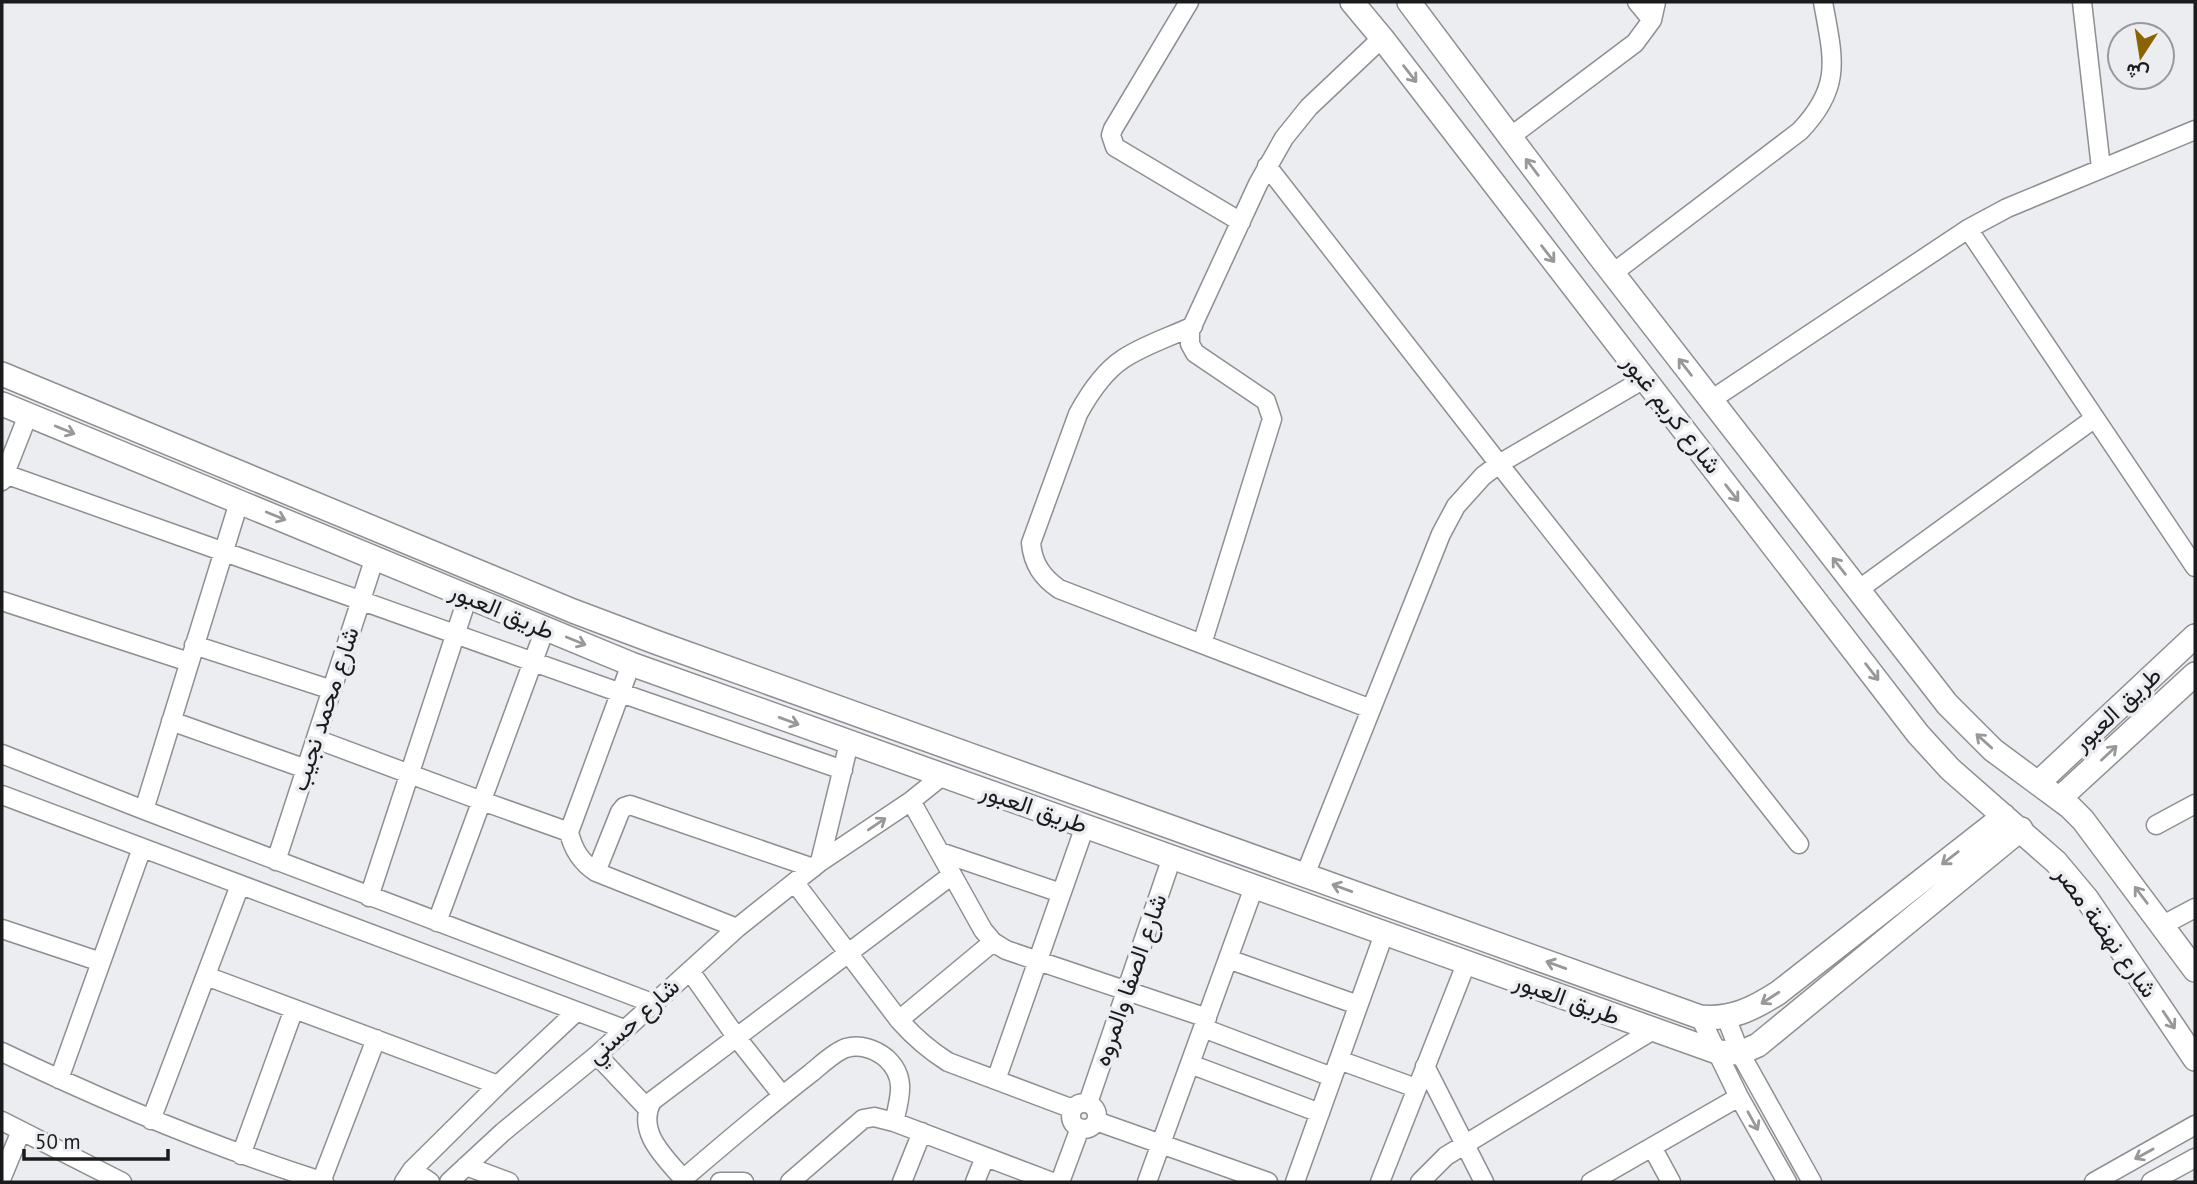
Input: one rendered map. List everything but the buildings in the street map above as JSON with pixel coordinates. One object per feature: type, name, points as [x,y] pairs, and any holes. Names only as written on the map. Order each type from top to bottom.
[{"type":"street","points":[[1189,2],[1113,129],[1112,141],[1115,147],[1241,222]]},
{"type":"street","name":"شارع كريم غبور","points":[[1352,2],[1918,734],[1950,769],[2012,823]]},
{"type":"street","name":"شارع كريم غبور","points":[[1409,2],[1613,273],[1947,704],[1993,750],[2038,783]]},
{"type":"street","points":[[1637,2],[1652,20]]},
{"type":"street","points":[[1510,137],[1635,43],[1652,20],[1656,2]]},
{"type":"street","points":[[1613,273],[1800,131],[1816,114],[1827,94],[1833,71],[1823,2]]},
{"type":"street","points":[[2082,2],[2101,169]]},
{"type":"street","points":[[1202,644],[1272,419],[1266,401],[1195,353],[1189,338],[1267,166],[1284,138],[1302,114],[1382,38]]},
{"type":"street","points":[[1711,400],[1968,229],[2007,208],[2195,130]]},
{"type":"street","points":[[1267,166],[1799,844]]},
{"type":"street","points":[[1968,229],[2195,567]]},
{"type":"street","points":[[1193,326],[1123,359],[1097,383],[1078,414],[1031,543],[1032,556],[1042,575],[1059,589],[1371,709]]},
{"type":"street","name":"طريق العبور","points":[[2,373],[573,611],[1700,1017],[1726,1017],[1761,1004],[2012,823]]},
{"type":"street","points":[[1305,875],[1448,519],[1468,490],[1499,464],[1644,379]]},
{"type":"street","name":"طريق العبور","points":[[2,404],[631,664],[1466,964],[1653,1030],[1729,1053]]},
{"type":"street","points":[[28,415],[3,477],[843,770]]},
{"type":"street","points":[[1858,590],[2095,418]]},
{"type":"street","points":[[144,810],[239,502]]},
{"type":"street","name":"شارع محمد نجيب","points":[[276,860],[374,557]]},
{"type":"street","points":[[369,897],[468,596]]},
{"type":"street","points":[[2,601],[331,690]]},
{"type":"street","points":[[437,922],[545,629]]},
{"type":"street","name":"طريق العبور","points":[[2038,783],[2195,636]]},
{"type":"street","points":[[631,664],[569,832],[577,854],[596,872],[737,928]]},
{"type":"street","name":"طريق العبور","points":[[2059,799],[2195,674]]},
{"type":"street","points":[[596,872],[620,812],[630,805],[816,865],[858,715]]},
{"type":"street","points":[[171,721],[306,769]]},
{"type":"street","points":[[316,738],[569,832]]},
{"type":"street","points":[[943,776],[953,749]]},
{"type":"street","points":[[2,754],[369,897],[652,1003]]},
{"type":"street","name":"شارع حسني","points":[[449,1182],[503,1132],[597,1055],[737,928],[816,865],[911,801],[943,776]]},
{"type":"street","name":"شارع نهضة مصر","points":[[2038,783],[2083,820],[2195,970]]},
{"type":"street","points":[[2,795],[624,1030]]},
{"type":"street","points":[[911,801],[983,930],[993,942],[1006,950],[1127,989],[1332,1077]]},
{"type":"street","points":[[2156,825],[2195,804]]},
{"type":"street","points":[[1729,1053],[1758,1045],[2012,823]]},
{"type":"street","name":"شارع نهضة مصر","points":[[2012,823],[2056,862],[2087,899],[2195,1059]]},
{"type":"street","points":[[996,1080],[1085,826]]},
{"type":"street","points":[[59,1079],[142,848]]},
{"type":"street","points":[[940,852],[1061,893]]},
{"type":"street","name":"شارع الصفا والمروه","points":[[1080,1106],[1127,989],[1172,857]]},
{"type":"street","points":[[894,1122],[902,1089],[899,1075],[880,1053],[869,1048],[856,1047],[843,1049],[782,1095],[684,1180],[650,1136],[647,1128],[648,1109],[652,1101],[953,875]]},
{"type":"street","points":[[795,883],[899,1020],[929,1051],[948,1062],[996,1080],[1080,1106],[1071,1120],[1161,1144],[1268,1182]]},
{"type":"street","points":[[151,1120],[240,885]]},
{"type":"street","points":[[1147,1182],[1254,887]]},
{"type":"street","points":[[2163,925],[2195,908]]},
{"type":"street","points":[[2,929],[101,962]]},
{"type":"street","points":[[1295,1182],[1384,934]]},
{"type":"street","points":[[899,1020],[993,942]]},
{"type":"street","points":[[1228,959],[1358,1005]]},
{"type":"street","points":[[1380,1182],[1466,964]]},
{"type":"street","points":[[690,971],[737,1038],[782,1095]]},
{"type":"street","points":[[205,976],[498,1085]]},
{"type":"street","points":[[241,1154],[294,1009]]},
{"type":"street","points":[[430,1182],[408,1176],[498,1085],[576,1012]]},
{"type":"street","points":[[1700,1017],[1729,1053],[1812,1182]]},
{"type":"street","points":[[1726,1017],[1729,1053],[1739,1097],[1787,1182]]},
{"type":"street","points":[[1420,1182],[1446,1156],[1653,1030]]},
{"type":"street","points":[[2,1052],[151,1120],[323,1182],[376,1039]]},
{"type":"street","points":[[597,1055],[648,1109]]},
{"type":"street","points":[[1339,1060],[1416,1088]]},
{"type":"street","points":[[1190,1064],[1320,1113]]},
{"type":"street","points":[[1425,1066],[1484,1182]]},
{"type":"street","points":[[1591,1182],[1739,1097]]},
{"type":"street","points":[[790,1182],[863,1119],[874,1117],[922,1132],[1052,1182]]},
{"type":"street","points":[[2,1121],[116,1181]]},
{"type":"street","points":[[1060,1182],[1088,1125]]},
{"type":"street","points":[[2094,1182],[2195,1125]]},
{"type":"street","points":[[2,1177],[21,1131]]},
{"type":"street","points":[[902,1182],[922,1132]]},
{"type":"street","points":[[1651,1147],[1671,1182]]},
{"type":"street","points":[[975,1182],[985,1157]]},
{"type":"street","points":[[2151,1182],[2195,1158]]},
{"type":"street","points":[[466,1166],[509,1182]]},
{"type":"street","points":[[720,1182],[744,1182]]}]
